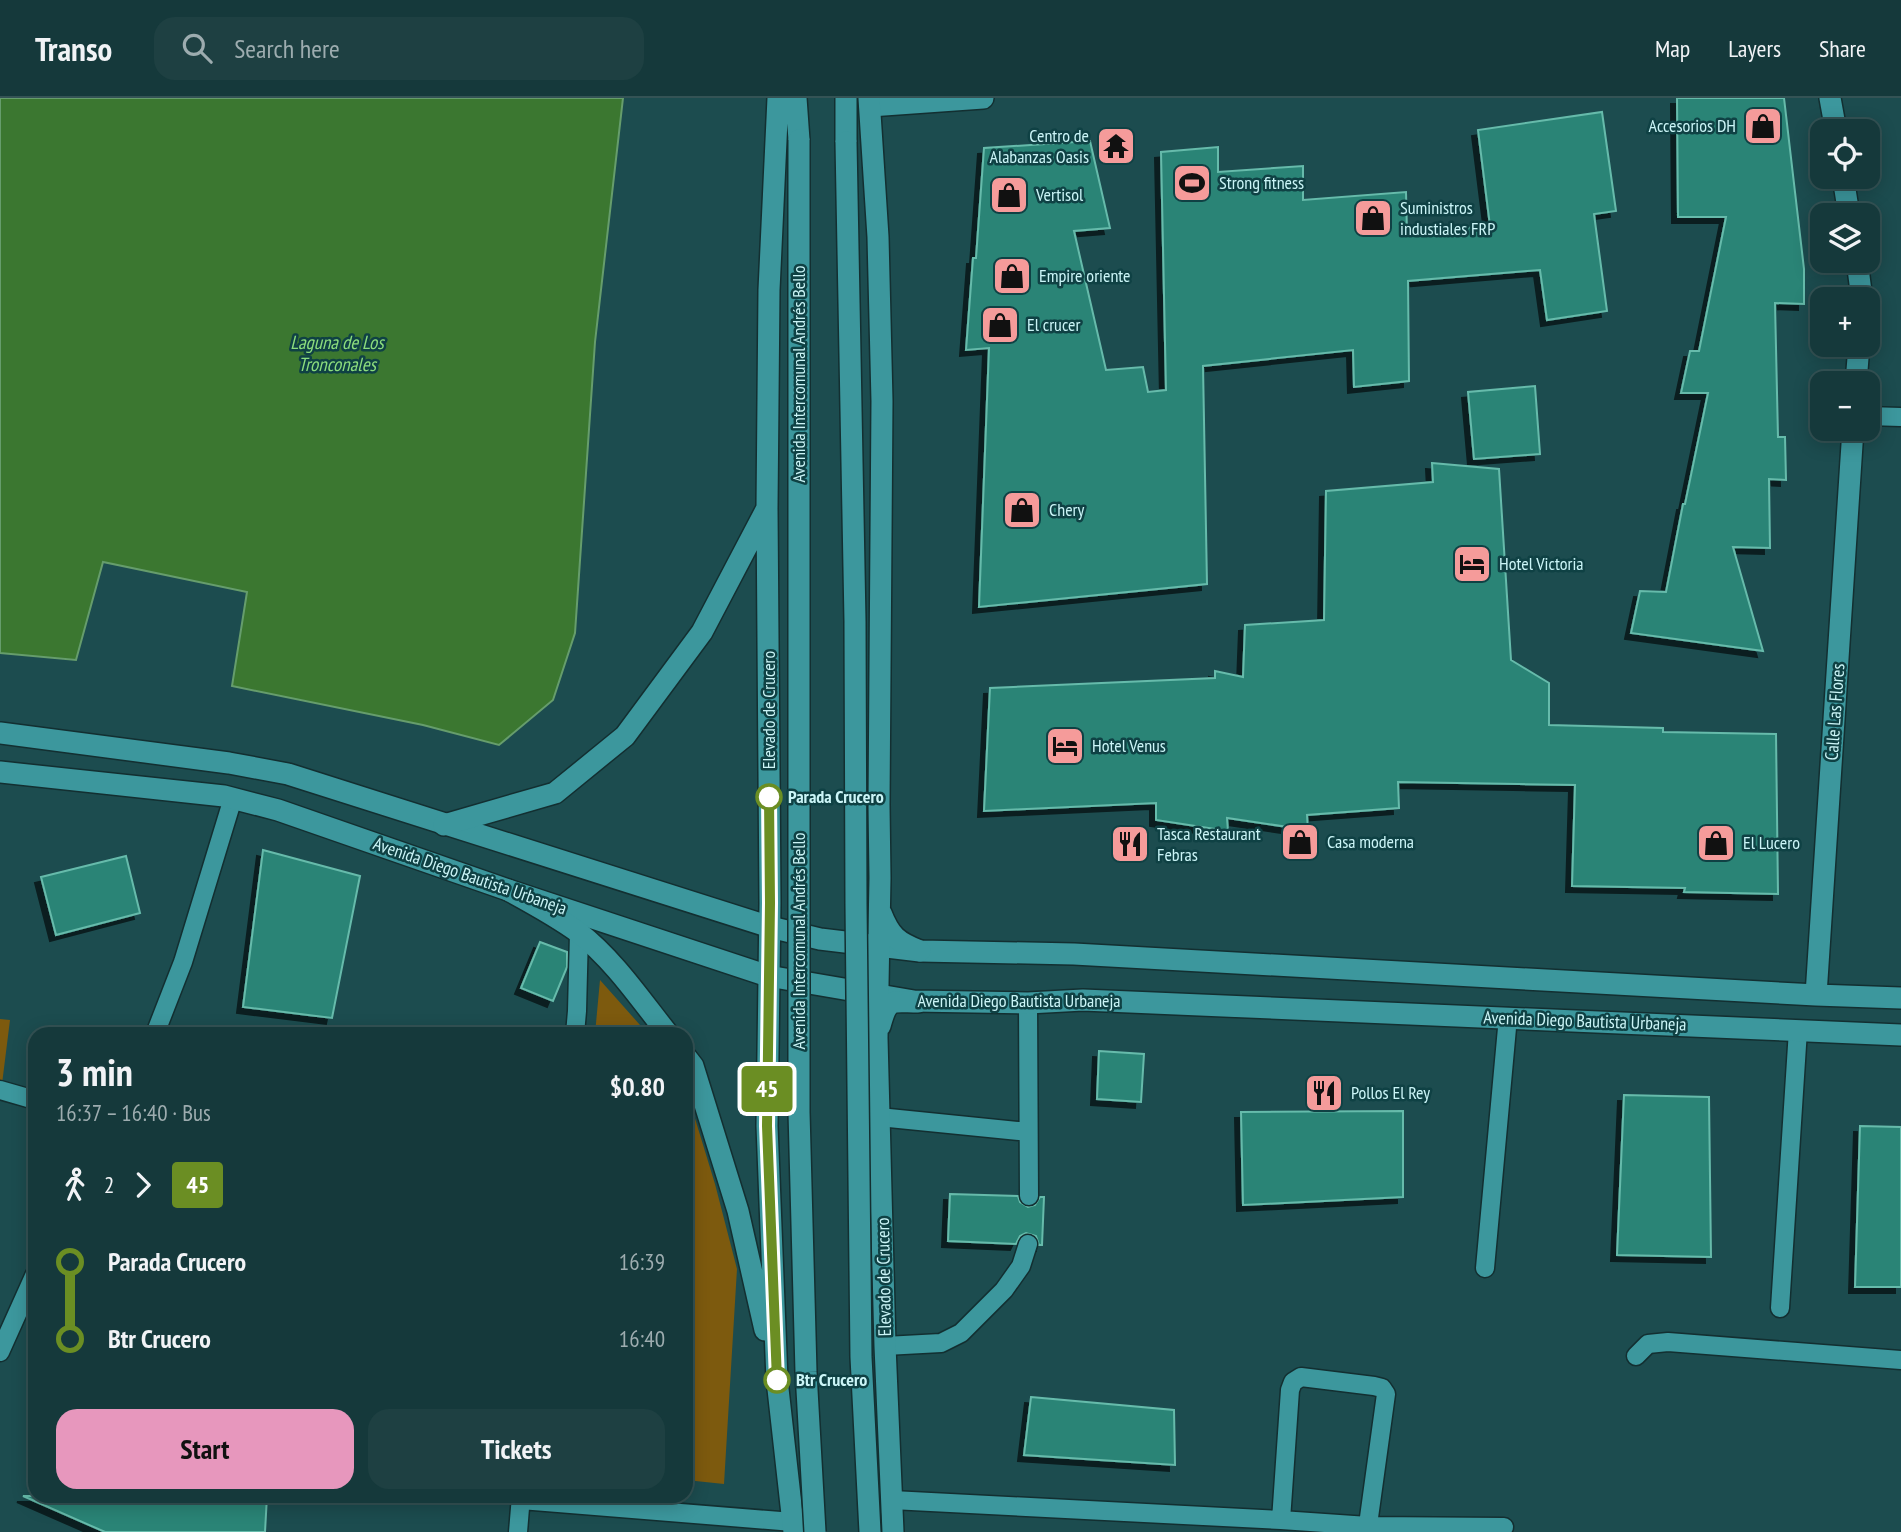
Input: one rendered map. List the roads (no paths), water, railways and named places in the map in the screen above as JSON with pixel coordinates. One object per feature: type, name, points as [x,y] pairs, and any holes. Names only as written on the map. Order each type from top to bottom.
[{"type":"main road","name":"Elevado de Crucero","points":[[778,98],[769,290],[767,508],[770,927],[767,1126],[777,1380],[794,1527]]},
{"type":"main road","name":"Avenida Intercomunal Andrés Bello","points":[[796,98],[799,141],[799,1112],[806,1371],[815,1532]]},
{"type":"main road","points":[[846,98],[855,621],[861,1357],[870,1532]]},
{"type":"main road","points":[[869,102],[983,98]]},
{"type":"main road","points":[[1830,98],[1834,119]]},
{"type":"main road","name":"Elevado de Crucero","points":[[869,102],[878,237],[882,401],[877,1038],[893,1532]]},
{"type":"main road","name":"Calle Las Flores","points":[[1816,995],[1852,441]]},
{"type":"main road","points":[[444,825],[555,793],[625,736],[702,632],[767,508]]},
{"type":"main road","name":"Avenida Diego Bautista Urbaneja","points":[[0,733],[229,763],[288,774],[770,927],[820,939],[920,951],[1074,954],[1901,998]]},
{"type":"main road","name":"Avenida Diego Bautista Urbaneja","points":[[0,772],[233,798],[278,810],[768,976],[918,1002],[1028,1003],[1083,1000],[1901,1035]]},
{"type":"main road","points":[[508,890],[579,933],[614,966],[662,1027]]},
{"type":"main road","points":[[879,908],[893,937],[901,944],[920,951]]},
{"type":"main road","points":[[877,1038],[888,1005],[892,1002],[918,1002]]},
{"type":"main road","points":[[693,1066],[738,1211],[777,1380]]},
{"type":"lane","points":[[1880,416],[1901,417]]},
{"type":"lane","points":[[158,1027],[183,962],[233,798]]},
{"type":"lane","points":[[576,1027],[579,933]]},
{"type":"lane","points":[[1028,1003],[1029,1196]]},
{"type":"lane","points":[[1485,1268],[1508,1017]]},
{"type":"lane","points":[[1780,1308],[1798,1030]]},
{"type":"lane","points":[[0,1090],[28,1098]]},
{"type":"lane","points":[[879,1117],[1028,1132]]},
{"type":"lane","points":[[885,1346],[941,1343],[961,1334],[1004,1290],[1021,1266],[1028,1244]]},
{"type":"lane","points":[[0,1352],[28,1290]]},
{"type":"lane","points":[[1636,1356],[1648,1344],[1668,1342],[1901,1360]]},
{"type":"lane","points":[[1281,1520],[1290,1390],[1293,1382],[1301,1377],[1374,1386],[1382,1388],[1386,1394],[1367,1529]]},
{"type":"lane","points":[[892,1500],[1281,1520],[1367,1529],[1504,1527]]},
{"type":"lane","points":[[518,1532],[521,1503]]},
{"type":"lane","points":[[562,1503],[742,1525],[794,1527]]},
{"type":"water","name":"Laguna de Los Tronconales","points":[[0,98],[623,98],[595,342],[575,633],[553,700],[499,745],[423,725],[232,686],[247,592],[103,562],[76,660],[0,653]]},
{"type":"place","name":"Accesorios DH","points":[[1763,126]]},
{"type":"place","name":"Centro de Alabanzas Oasis","points":[[1116,146]]},
{"type":"place","name":"Strong fitness","points":[[1192,183]]},
{"type":"place","name":"Vertisol","points":[[1009,195]]},
{"type":"place","name":"Suministros industiales FRP","points":[[1373,218]]},
{"type":"place","name":"Empire oriente","points":[[1012,276]]},
{"type":"place","name":"El crucer","points":[[1000,325]]},
{"type":"place","name":"Chery","points":[[1022,510]]},
{"type":"place","name":"Hotel Victoria","points":[[1472,564]]},
{"type":"place","name":"Hotel Venus","points":[[1065,746]]},
{"type":"place","name":"Parada Crucero","points":[[769,797]]},
{"type":"place","name":"Casa moderna","points":[[1300,842]]},
{"type":"place","name":"El Lucero","points":[[1716,843]]},
{"type":"place","name":"Tasca Restaurant Febras","points":[[1130,844]]},
{"type":"place","name":"Pollos El Rey","points":[[1324,1093]]},
{"type":"place","name":"Btr Crucero","points":[[777,1380]]}]
